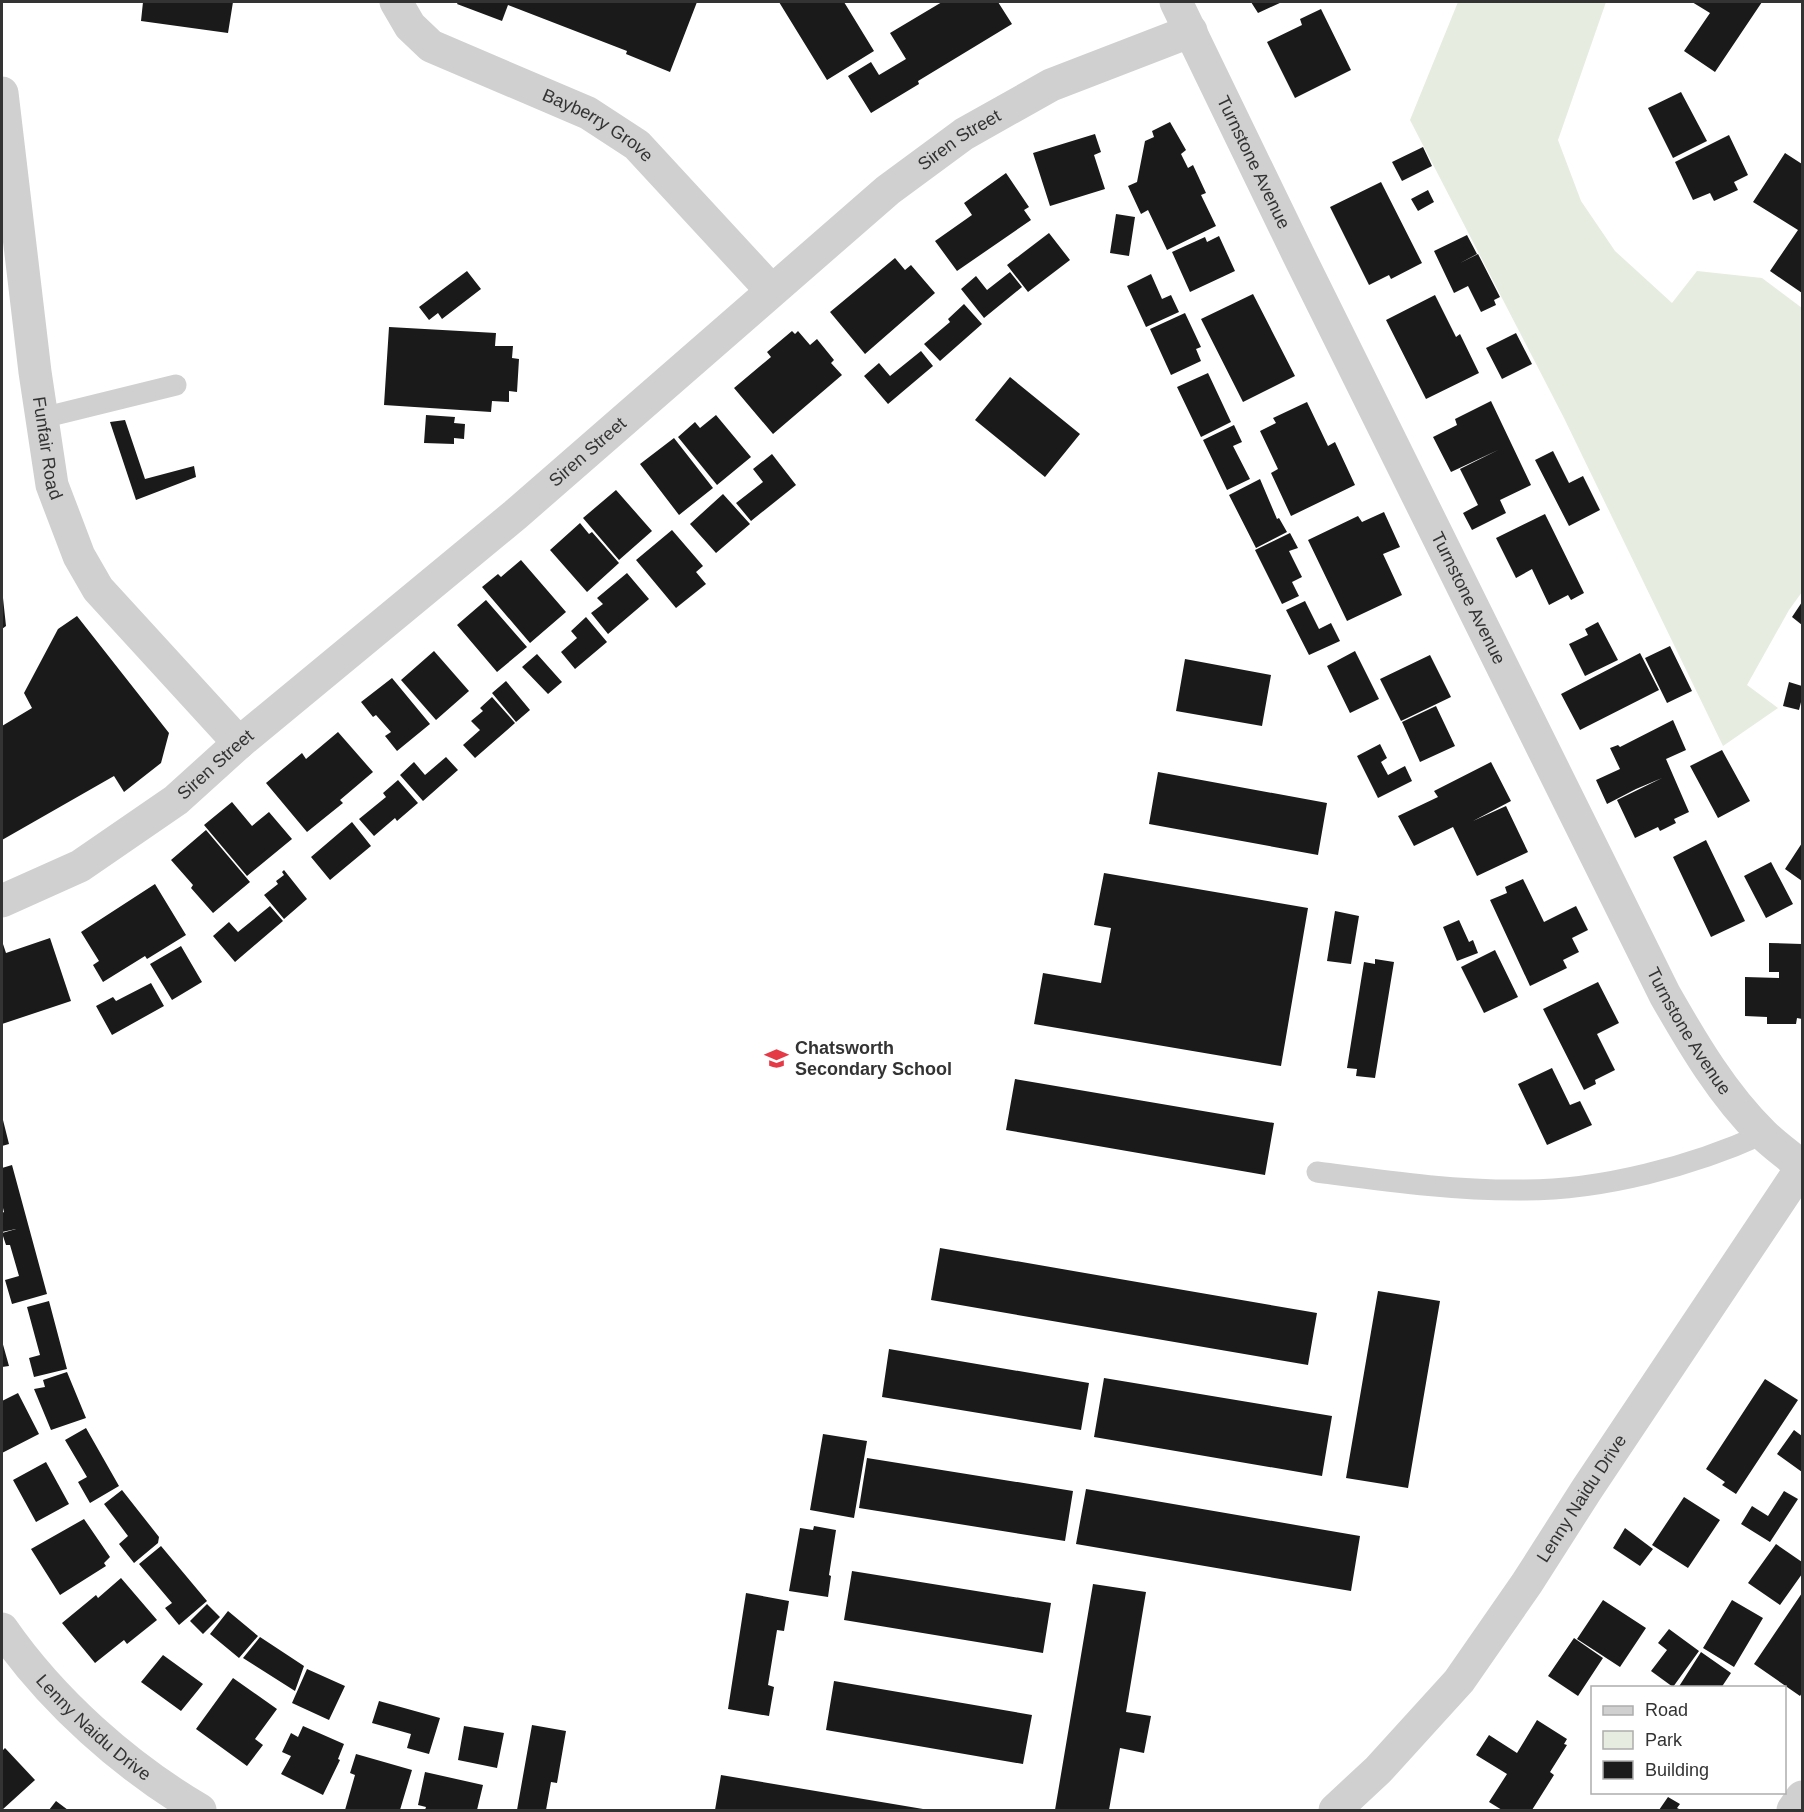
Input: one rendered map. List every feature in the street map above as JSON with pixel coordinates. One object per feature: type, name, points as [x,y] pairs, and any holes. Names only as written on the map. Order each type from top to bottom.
[{"type":"street","name":"Bayberry Grove","points":[[396,2],[410,26],[431,46],[588,113],[637,145],[771,290]]},
{"type":"street","name":"Turnstone Avenue","points":[[1176,2],[1298,254],[1665,995],[1718,1080],[1763,1134],[1802,1167]]},
{"type":"street","name":"Siren Street","points":[[2,901],[80,866],[176,800],[239,743],[515,515],[888,190],[964,134],[1051,85],[1191,32]]},
{"type":"street","name":"Funfair Road","points":[[2,93],[52,485],[79,556],[98,589],[239,743]]},
{"type":"street","name":"Lenny Naidu Drive","points":[[1335,1810],[1378,1770],[1459,1681],[1527,1583],[1593,1479],[1802,1167]]},
{"type":"street","name":"Lenny Naidu Drive","points":[[2,1629],[17,1652],[60,1700],[113,1747],[176,1796],[200,1810]]},
{"type":"street","points":[[1793,1810],[1803,1797]]},
{"type":"lane","points":[[42,418],[176,386]]},
{"type":"lane","points":[[1317,1172],[1436,1187],[1526,1190],[1581,1186],[1663,1169],[1730,1149],[1763,1134]]},
{"type":"green space","points":[[1458,2],[1606,2],[1558,140],[1581,201],[1615,251],[1672,303],[1697,271],[1762,278],[1802,308],[1802,592],[1789,610],[1747,685],[1778,708],[1723,746],[1564,418],[1410,120]]},
{"type":"building","points":[[143,2],[233,2],[228,33],[141,21]]},
{"type":"building","points":[[458,2],[697,2],[670,72],[626,54],[627,51],[508,5],[502,21],[457,4]]},
{"type":"building","points":[[779,2],[844,2],[874,51],[827,80]]},
{"type":"building","points":[[942,2],[998,2],[1012,24],[918,81],[919,84],[871,113],[848,76],[871,62],[879,75],[906,59],[890,33]]},
{"type":"building","points":[[1251,2],[1282,2],[1258,13]]},
{"type":"building","points":[[1692,2],[1762,2],[1715,72],[1684,51],[1710,13]]},
{"type":"building","points":[[1321,9],[1351,70],[1295,98],[1267,42],[1302,25],[1300,19]]},
{"type":"building","points":[[1681,92],[1707,141],[1673,158],[1648,108]]},
{"type":"building","points":[[1170,122],[1186,150],[1181,154],[1188,168],[1193,165],[1206,193],[1201,195],[1216,226],[1167,250],[1148,210],[1141,214],[1128,186],[1137,182],[1145,141],[1154,137],[1152,131]]},
{"type":"building","points":[[1095,134],[1101,152],[1094,155],[1105,189],[1050,206],[1033,153]]},
{"type":"building","points":[[1729,135],[1748,175],[1734,182],[1738,190],[1714,201],[1710,193],[1693,200],[1675,162]]},
{"type":"building","points":[[1423,147],[1432,166],[1402,181],[1392,162]]},
{"type":"building","points":[[1785,153],[1802,164],[1802,293],[1770,271],[1798,230],[1753,202]]},
{"type":"building","points":[[1006,173],[1029,207],[1024,210],[1031,220],[957,271],[935,241],[972,215],[964,203]]},
{"type":"building","points":[[1381,182],[1422,263],[1391,279],[1389,275],[1369,285],[1330,207]]},
{"type":"building","points":[[1428,190],[1434,202],[1418,211],[1411,199]]},
{"type":"building","points":[[1116,214],[1135,217],[1129,256],[1110,253]]},
{"type":"building","points":[[1049,233],[1070,260],[1028,292],[1007,265]]},
{"type":"building","points":[[1467,235],[1477,254],[1460,263],[1478,254],[1500,297],[1494,300],[1496,305],[1481,312],[1468,286],[1454,293],[1434,251]]},
{"type":"building","points":[[1219,236],[1235,271],[1190,292],[1172,252],[1205,237],[1207,242]]},
{"type":"building","points":[[895,258],[905,270],[911,265],[935,293],[865,354],[830,312]]},
{"type":"building","points":[[467,271],[481,289],[442,319],[438,313],[429,320],[419,307]]},
{"type":"building","points":[[1010,272],[1022,287],[984,318],[961,289],[976,276],[987,290]]},
{"type":"building","points":[[1151,274],[1162,299],[1171,295],[1179,312],[1146,327],[1127,286]]},
{"type":"building","points":[[1253,294],[1295,376],[1243,402],[1201,319]]},
{"type":"building","points":[[1435,295],[1456,337],[1460,334],[1479,373],[1426,399],[1386,320]]},
{"type":"building","points":[[964,304],[982,324],[940,361],[924,344],[950,322],[948,319]]},
{"type":"building","points":[[1185,313],[1201,347],[1196,349],[1201,361],[1171,375],[1150,329]]},
{"type":"building","points":[[389,327],[496,333],[495,346],[513,346],[512,358],[519,359],[517,392],[509,391],[509,402],[492,401],[491,412],[384,405]]},
{"type":"building","points":[[792,331],[795,334],[798,331],[810,345],[817,339],[834,360],[831,363],[842,375],[773,434],[734,388],[771,357],[767,352]]},
{"type":"building","points":[[1516,333],[1532,364],[1502,379],[1486,348]]},
{"type":"building","points":[[921,351],[933,366],[888,404],[864,376],[879,363],[890,376]]},
{"type":"building","points":[[1208,373],[1231,422],[1201,437],[1177,387]]},
{"type":"building","points":[[1010,377],[1080,434],[1045,477],[975,420]]},
{"type":"building","points":[[1491,401],[1531,485],[1500,500],[1506,513],[1472,530],[1463,513],[1478,505],[1460,469],[1498,450],[1451,472],[1433,437],[1457,425],[1455,419]]},
{"type":"building","points":[[1307,402],[1328,446],[1335,442],[1355,485],[1291,516],[1271,473],[1278,469],[1260,431],[1276,423],[1273,418]]},
{"type":"building","points":[[426,415],[455,417],[454,423],[465,424],[464,439],[454,438],[454,444],[424,443]]},
{"type":"building","points":[[716,415],[751,457],[717,485],[678,437],[695,422],[700,428]]},
{"type":"building","points":[[125,420],[145,479],[194,466],[196,477],[136,500],[110,422]]},
{"type":"building","points":[[1234,425],[1242,442],[1233,446],[1250,479],[1227,490],[1203,440]]},
{"type":"building","points":[[674,438],[713,488],[679,515],[640,464]]},
{"type":"building","points":[[1553,451],[1569,483],[1583,476],[1600,510],[1569,526],[1535,460]]},
{"type":"building","points":[[772,454],[796,485],[751,521],[736,503],[763,482],[753,469]]},
{"type":"building","points":[[1260,479],[1277,519],[1279,518],[1287,532],[1256,548],[1229,495]]},
{"type":"building","points":[[616,490],[652,531],[619,560],[583,518]]},
{"type":"building","points":[[723,494],[750,524],[716,553],[690,524]]},
{"type":"building","points":[[1384,512],[1400,547],[1383,554],[1402,595],[1347,621],[1308,540],[1358,516],[1362,522]]},
{"type":"building","points":[[1545,514],[1584,593],[1571,600],[1568,595],[1549,605],[1532,569],[1516,578],[1496,538]]},
{"type":"building","points":[[580,523],[589,534],[592,532],[619,563],[587,592],[550,550]]},
{"type":"building","points":[[672,530],[703,566],[696,572],[706,584],[676,608],[636,560]]},
{"type":"building","points":[[1290,533],[1298,548],[1289,551],[1302,577],[1292,582],[1299,596],[1282,604],[1255,550]]},
{"type":"building","points":[[521,560],[566,612],[530,643],[482,587],[498,574],[501,577]]},
{"type":"building","points":[[627,573],[649,599],[608,634],[591,613],[603,604],[597,598]]},
{"type":"building","points":[[2,598],[6,626],[2,629]]},
{"type":"building","points":[[486,600],[527,647],[497,672],[457,625]]},
{"type":"building","points":[[1305,601],[1319,629],[1331,623],[1340,641],[1309,655],[1286,610]]},
{"type":"building","points":[[1802,602],[1802,625],[1792,617]]},
{"type":"building","points":[[77,616],[169,733],[161,763],[124,792],[114,776],[2,840],[2,726],[32,708],[24,693],[58,629]]},
{"type":"building","points":[[586,617],[607,642],[575,669],[561,652],[577,638],[571,631]]},
{"type":"building","points":[[1598,622],[1618,660],[1585,676],[1569,644],[1588,635],[1585,629]]},
{"type":"building","points":[[1670,646],[1692,691],[1667,703],[1645,658]]},
{"type":"building","points":[[434,651],[469,691],[436,720],[401,680]]},
{"type":"building","points":[[1355,651],[1379,699],[1350,713],[1327,666]]},
{"type":"building","points":[[1640,653],[1659,690],[1580,730],[1561,694]]},
{"type":"building","points":[[537,654],[562,682],[548,694],[522,667]]},
{"type":"building","points":[[1430,655],[1451,697],[1401,721],[1380,679]]},
{"type":"building","points":[[1185,659],[1271,675],[1262,726],[1176,711]]},
{"type":"building","points":[[392,678],[430,724],[397,751],[385,736],[391,732],[376,715],[373,717],[361,702]]},
{"type":"building","points":[[506,681],[530,710],[516,722],[492,693]]},
{"type":"building","points":[[1789,682],[1802,686],[1799,710],[1783,706]]},
{"type":"building","points":[[492,697],[515,723],[475,758],[463,745],[480,730],[471,721],[483,711],[480,708]]},
{"type":"building","points":[[1436,706],[1455,746],[1420,762],[1402,722]]},
{"type":"building","points":[[1673,720],[1686,750],[1666,759],[1689,812],[1674,819],[1676,823],[1660,831],[1658,827],[1635,838],[1617,800],[1662,778],[1607,804],[1596,780],[1620,769],[1610,748],[1618,745],[1620,747]]},
{"type":"building","points":[[338,732],[373,772],[340,800],[343,803],[307,832],[266,783],[302,753],[306,759]]},
{"type":"building","points":[[1380,744],[1387,758],[1381,762],[1388,775],[1405,766],[1412,781],[1378,798],[1357,756]]},
{"type":"building","points":[[1722,750],[1750,801],[1718,818],[1690,766]]},
{"type":"building","points":[[446,757],[458,770],[423,801],[400,775],[414,762],[425,775]]},
{"type":"building","points":[[1491,762],[1511,801],[1473,821],[1506,806],[1528,852],[1477,876],[1453,827],[1414,846],[1398,816],[1438,797],[1434,791]]},
{"type":"building","points":[[1158,772],[1327,803],[1318,855],[1149,824]]},
{"type":"building","points":[[398,780],[418,803],[397,821],[395,818],[374,836],[359,819],[386,797],[383,793]]},
{"type":"building","points":[[232,802],[252,826],[269,812],[292,839],[247,876],[204,825]]},
{"type":"building","points":[[352,822],[371,846],[330,880],[311,857]]},
{"type":"building","points":[[206,830],[250,882],[213,913],[171,860]]},
{"type":"building","points":[[1706,840],[1745,921],[1711,937],[1673,857]]},
{"type":"building","points":[[1802,843],[1802,881],[1785,869]]},
{"type":"building","points":[[1771,862],[1793,904],[1766,918],[1744,876]]},
{"type":"building","points":[[284,870],[307,899],[284,919],[264,895],[278,884],[276,881],[284,875],[282,872]]},
{"type":"building","points":[[1104,873],[1308,908],[1281,1066],[1034,1024],[1043,973],[1101,983],[1111,928],[1094,925]]},
{"type":"building","points":[[1523,879],[1544,922],[1576,906],[1588,930],[1572,938],[1579,952],[1563,960],[1567,968],[1530,986],[1490,900],[1507,893],[1505,887]]},
{"type":"building","points":[[155,884],[186,935],[147,959],[145,956],[103,982],[93,965],[99,961],[81,932]]},
{"type":"building","points":[[270,906],[283,921],[235,962],[213,936],[229,922],[238,932]]},
{"type":"building","points":[[1335,911],[1359,916],[1351,964],[1327,961]]},
{"type":"building","points":[[1459,920],[1469,942],[1473,940],[1478,953],[1457,961],[1443,927]]},
{"type":"building","points":[[50,938],[71,1001],[2,1024],[2,941],[6,953]]},
{"type":"building","points":[[1769,943],[1802,944],[1802,1019],[1797,1018],[1796,1024],[1767,1024],[1767,1017],[1745,1016],[1745,977],[1779,978],[1779,972],[1769,972]]},
{"type":"building","points":[[181,946],[202,982],[172,1000],[150,964]]},
{"type":"building","points":[[1495,950],[1518,997],[1484,1013],[1461,967]]},
{"type":"building","points":[[1375,959],[1394,962],[1375,1078],[1356,1076],[1357,1069],[1347,1068],[1364,962],[1375,964]]},
{"type":"building","points":[[1598,982],[1619,1023],[1597,1034],[1615,1070],[1595,1080],[1596,1084],[1584,1090],[1543,1009]]},
{"type":"building","points":[[151,983],[164,1006],[112,1035],[96,1006],[113,997],[116,1001]]},
{"type":"building","points":[[1552,1068],[1570,1105],[1580,1101],[1592,1125],[1547,1145],[1518,1084]]},
{"type":"building","points":[[1015,1079],[1274,1123],[1265,1175],[1006,1130]]},
{"type":"building","points":[[2,1116],[9,1144],[2,1146]]},
{"type":"building","points":[[12,1165],[47,1294],[12,1304],[5,1280],[19,1276],[10,1245],[6,1245],[2,1233],[16,1229],[2,1232],[2,1213],[4,1212],[2,1168]]},
{"type":"building","points":[[940,1248],[1317,1313],[1308,1365],[931,1300]]},
{"type":"building","points":[[1378,1291],[1440,1301],[1408,1488],[1346,1478]]},
{"type":"building","points":[[49,1301],[67,1369],[34,1377],[29,1358],[40,1355],[27,1307]]},
{"type":"building","points":[[2,1341],[9,1366],[2,1367]]},
{"type":"building","points":[[889,1349],[1089,1383],[1081,1430],[882,1397]]},
{"type":"building","points":[[67,1372],[86,1418],[51,1430],[34,1389],[45,1387],[43,1380]]},
{"type":"building","points":[[1104,1378],[1332,1416],[1322,1476],[1094,1437]]},
{"type":"building","points":[[1765,1379],[1798,1400],[1736,1494],[1722,1485],[1725,1482],[1706,1469]]},
{"type":"building","points":[[18,1393],[39,1434],[2,1453],[2,1401]]},
{"type":"building","points":[[86,1428],[119,1486],[90,1503],[78,1482],[87,1477],[65,1440]]},
{"type":"building","points":[[1794,1430],[1802,1436],[1802,1472],[1777,1454]]},
{"type":"building","points":[[823,1434],[867,1441],[854,1518],[810,1510]]},
{"type":"building","points":[[867,1458],[1073,1491],[1065,1541],[859,1508]]},
{"type":"building","points":[[46,1462],[69,1504],[36,1522],[13,1480]]},
{"type":"building","points":[[1086,1489],[1360,1536],[1351,1591],[1076,1544]]},
{"type":"building","points":[[122,1490],[159,1537],[158,1543],[134,1563],[119,1544],[128,1536],[104,1504]]},
{"type":"building","points":[[1784,1491],[1798,1499],[1770,1542],[1741,1524],[1752,1506],[1768,1516]]},
{"type":"building","points":[[1684,1497],[1720,1520],[1688,1568],[1652,1545]]},
{"type":"building","points":[[84,1519],[110,1557],[104,1563],[106,1566],[60,1595],[31,1549]]},
{"type":"building","points":[[814,1526],[836,1530],[828,1597],[789,1591],[800,1528],[813,1530]]},
{"type":"building","points":[[1625,1528],[1653,1549],[1640,1566],[1613,1548]]},
{"type":"building","points":[[1776,1544],[1802,1562],[1802,1574],[1780,1605],[1748,1583]]},
{"type":"building","points":[[161,1546],[207,1601],[179,1625],[165,1608],[172,1603],[139,1564]]},
{"type":"building","points":[[852,1571],[1051,1603],[1043,1653],[844,1620]]},
{"type":"building","points":[[121,1578],[157,1620],[127,1644],[124,1640],[95,1663],[62,1623],[96,1595],[98,1598]]},
{"type":"building","points":[[1093,1584],[1146,1592],[1126,1712],[1151,1716],[1144,1753],[1120,1748],[1109,1810],[1055,1810]]},
{"type":"building","points":[[746,1593],[789,1601],[784,1631],[777,1630],[768,1685],[774,1687],[769,1716],[728,1709]]},
{"type":"building","points":[[1802,1593],[1802,1693],[1800,1696],[1754,1664]]},
{"type":"building","points":[[1603,1600],[1646,1628],[1620,1667],[1577,1639]]},
{"type":"building","points":[[1732,1600],[1763,1618],[1734,1667],[1703,1648]]},
{"type":"building","points":[[207,1604],[220,1617],[203,1634],[190,1621]]},
{"type":"building","points":[[228,1611],[258,1636],[239,1658],[210,1634]]},
{"type":"building","points":[[1669,1629],[1699,1651],[1674,1686],[1651,1671],[1667,1650],[1658,1643]]},
{"type":"building","points":[[260,1637],[304,1666],[295,1691],[243,1658]]},
{"type":"building","points":[[1574,1638],[1603,1658],[1578,1696],[1548,1676]]},
{"type":"building","points":[[1701,1652],[1731,1673],[1722,1686],[1679,1686]]},
{"type":"building","points":[[163,1655],[203,1684],[181,1711],[141,1682]]},
{"type":"building","points":[[307,1669],[345,1686],[329,1720],[292,1703]]},
{"type":"building","points":[[233,1678],[277,1709],[255,1739],[263,1745],[247,1766],[196,1729]]},
{"type":"building","points":[[834,1681],[1032,1715],[1023,1764],[826,1730]]},
{"type":"building","points":[[379,1701],[440,1718],[429,1754],[407,1748],[411,1734],[372,1723]]},
{"type":"building","points":[[1537,1720],[1567,1739],[1564,1744],[1567,1745],[1550,1772],[1554,1775],[1532,1810],[1502,1810],[1489,1802],[1507,1774],[1476,1755],[1489,1735],[1517,1753]]},
{"type":"building","points":[[532,1725],[566,1731],[557,1783],[551,1782],[546,1810],[517,1810]]},
{"type":"building","points":[[303,1726],[344,1744],[338,1759],[340,1760],[323,1795],[281,1774],[291,1756],[282,1752],[291,1733],[298,1737]]},
{"type":"building","points":[[464,1726],[504,1733],[497,1768],[458,1760]]},
{"type":"building","points":[[5,1748],[35,1780],[2,1810],[2,1751]]},
{"type":"building","points":[[356,1754],[412,1770],[400,1810],[345,1810],[355,1775],[350,1773]]},
{"type":"building","points":[[425,1772],[483,1785],[477,1810],[425,1810],[426,1807],[418,1805]]},
{"type":"building","points":[[721,1775],[923,1809],[923,1810],[715,1810]]},
{"type":"building","points":[[1668,1797],[1680,1804],[1677,1808],[1681,1810],[1659,1810]]},
{"type":"building","points":[[56,1801],[68,1810],[49,1810]]},
{"type":"place","name":"Chatsworth Secondary School","points":[[777,1058]]}]
